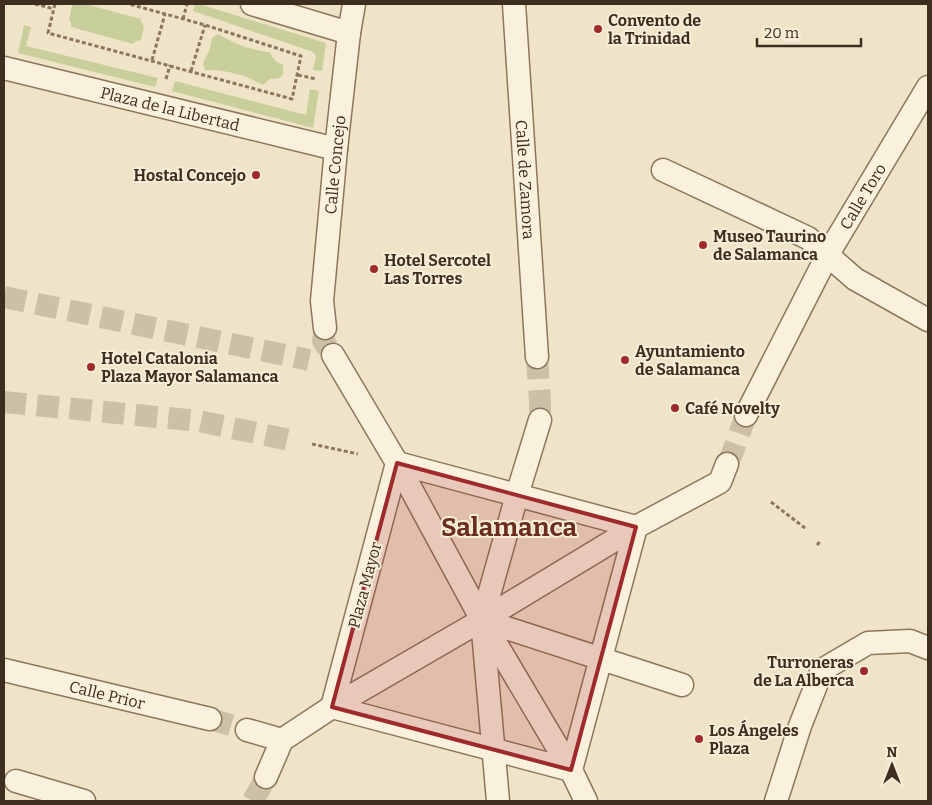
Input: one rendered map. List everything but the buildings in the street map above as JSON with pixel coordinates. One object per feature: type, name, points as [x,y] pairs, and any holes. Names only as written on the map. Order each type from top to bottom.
[{"type":"street","points":[[252,4],[349,33]]},
{"type":"street","name":"Calle Concejo","points":[[325,328],[322,301],[336,149],[354,4]]},
{"type":"street","name":"Calle de Zamora","points":[[514,4],[537,357]]},
{"type":"street","name":"Plaza de la Libertad","points":[[4,68],[336,149]]},
{"type":"street","name":"Calle Toro","points":[[746,416],[828,254],[928,87]]},
{"type":"street","points":[[663,170],[808,238],[855,279],[928,320]]},
{"type":"street","points":[[333,355],[397,463],[482,620],[571,770],[586,801]]},
{"type":"street","points":[[498,801],[482,620],[540,420]]},
{"type":"street","points":[[397,463],[636,527]]},
{"type":"street","name":"Plaza Mayor","points":[[332,707],[397,463]]},
{"type":"street","points":[[266,777],[282,740],[332,707],[482,620],[636,527],[720,482],[727,464]]},
{"type":"street","points":[[571,770],[636,527]]},
{"type":"street","points":[[482,620],[682,685]]},
{"type":"street","points":[[776,801],[800,726],[822,670],[868,643],[922,642]]},
{"type":"street","name":"Calle Prior","points":[[4,670],[210,719]]},
{"type":"street","points":[[332,707],[571,770]]},
{"type":"street","points":[[247,730],[282,740]]},
{"type":"street","points":[[16,781],[84,801]]},
{"type":"path","points":[[35,4],[54,9]]},
{"type":"path","points":[[56,4],[48,33],[292,99],[301,56],[205,25],[129,4]]},
{"type":"path","points":[[183,19],[187,4]]},
{"type":"path","points":[[152,60],[165,14]]},
{"type":"path","points":[[192,71],[205,25]]},
{"type":"path","points":[[771,502],[805,528]]},
{"type":"path","points":[[817,545],[821,540]]},
{"type":"highlighted area","points":[[397,463],[636,527],[571,770],[332,707]]},
{"type":"green space","points":[[85,4],[141,19],[144,26],[141,40],[133,44],[71,27],[69,20],[72,5]]},
{"type":"green space","points":[[195,4],[326,43],[322,71],[313,70],[316,56],[313,52],[193,11]]},
{"type":"green space","points":[[24,25],[31,27],[26,46],[158,78],[155,87],[18,53]]},
{"type":"green space","points":[[218,34],[243,46],[270,52],[278,63],[283,65],[283,74],[280,78],[270,79],[263,85],[235,73],[205,70],[203,63],[210,49],[212,38]]},
{"type":"green space","points":[[175,81],[306,115],[310,89],[319,91],[313,128],[172,91]]},
{"type":"tunnel","points":[[4,297],[309,360]]},
{"type":"tunnel","points":[[325,328],[323,341],[333,355]]},
{"type":"tunnel","points":[[537,357],[540,420]]},
{"type":"tunnel","points":[[4,402],[199,421],[289,440]]},
{"type":"tunnel","points":[[727,464],[746,415]]},
{"type":"tunnel","points":[[210,719],[247,730]]},
{"type":"tunnel","points":[[253,801],[266,777]]},
{"type":"place","name":"Convento de la Trinidad","points":[[598,29]]},
{"type":"place","name":"Hostal Concejo","points":[[256,175]]},
{"type":"place","name":"Museo Taurino de Salamanca","points":[[703,245]]},
{"type":"place","name":"Hotel Sercotel Las Torres","points":[[374,269]]},
{"type":"place","name":"Ayuntamiento de Salamanca","points":[[625,360]]},
{"type":"place","name":"Hotel Catalonia Plaza Mayor Salamanca","points":[[91,367]]},
{"type":"place","name":"Café Novelty","points":[[675,408]]},
{"type":"place","name":"Turroneras de La Alberca","points":[[864,671]]},
{"type":"place","name":"Los Ángeles Plaza","points":[[699,739]]},
{"type":"district","name":"Salamanca","points":[[509,527]]}]
